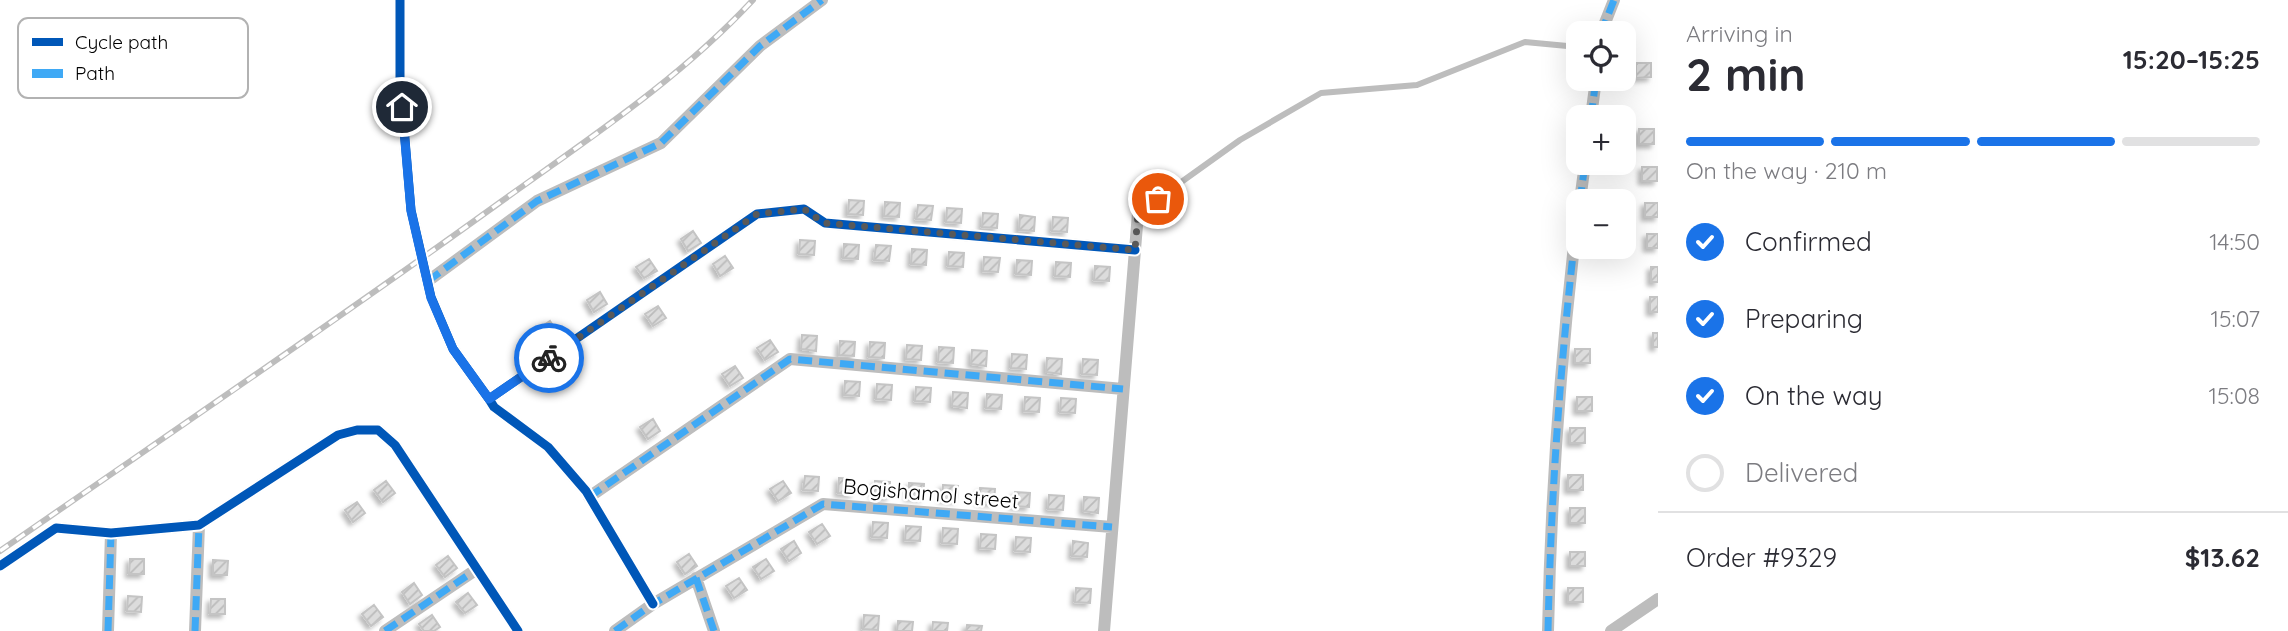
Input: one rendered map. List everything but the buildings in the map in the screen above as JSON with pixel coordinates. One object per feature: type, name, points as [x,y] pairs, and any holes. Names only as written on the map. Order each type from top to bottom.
[{"type":"street","points":[[400,0],[400,81],[411,211],[431,298],[453,349],[489,399],[495,407],[548,447],[589,497],[653,604]]},
{"type":"street","points":[[428,281],[537,201],[661,143],[760,46],[822,0]]},
{"type":"street","points":[[1606,21],[1614,0]]},
{"type":"street","points":[[489,399],[757,214],[804,209],[824,223],[1135,250]]},
{"type":"street","points":[[1104,631],[1138,213]]},
{"type":"street","points":[[1548,631],[1551,505],[1572,259]]},
{"type":"street","points":[[589,497],[790,359],[1123,389]]},
{"type":"street","points":[[0,566],[56,528],[111,533],[199,525],[338,435],[356,430],[378,430],[395,445],[518,631]]},
{"type":"street","name":"Bogishamol street","points":[[615,631],[653,604],[823,504],[1112,527]]},
{"type":"street","points":[[195,631],[199,525]]},
{"type":"street","points":[[108,631],[111,533]]},
{"type":"street","points":[[385,631],[477,569]]},
{"type":"street","points":[[696,578],[714,631]]},
{"type":"street","points":[[1611,631],[1658,599]]},
{"type":"lane","points":[[1138,213],[1240,140],[1321,93],[1417,85],[1525,43],[1566,46]]},
{"type":"railway","points":[[0,551],[367,297],[592,137],[692,59],[753,0]]},
{"type":"marked path","points":[[428,281],[537,201],[661,143],[760,46],[822,0]]},
{"type":"marked path","points":[[1606,21],[1614,0]]},
{"type":"marked path","points":[[1593,105],[1594,91]]},
{"type":"marked path","points":[[1582,189],[1583,175]]},
{"type":"marked path","points":[[1548,631],[1558,421],[1573,259]]},
{"type":"marked path","points":[[589,497],[790,359],[1123,389]]},
{"type":"marked path","points":[[615,631],[653,604],[823,504],[1112,527]]},
{"type":"marked path","points":[[195,631],[199,525]]},
{"type":"marked path","points":[[108,631],[111,533]]},
{"type":"marked path","points":[[385,631],[477,569]]},
{"type":"marked path","points":[[696,578],[714,631]]},
{"type":"cycle path","points":[[400,0],[400,81],[411,210],[431,297],[453,349],[494,407],[548,447],[586,491],[653,604]]},
{"type":"cycle path","points":[[489,399],[757,214],[804,209],[825,223],[1135,250]]},
{"type":"cycle path","points":[[0,566],[56,528],[111,533],[199,525],[338,435],[357,430],[378,430],[395,445],[518,631]]},
{"type":"way so far","points":[[549,358],[757,214],[804,209],[824,223],[1135,250],[1138,213],[1158,199]]},
{"type":"route","points":[[402,107],[411,211],[431,298],[453,349],[489,399],[549,358]]}]
